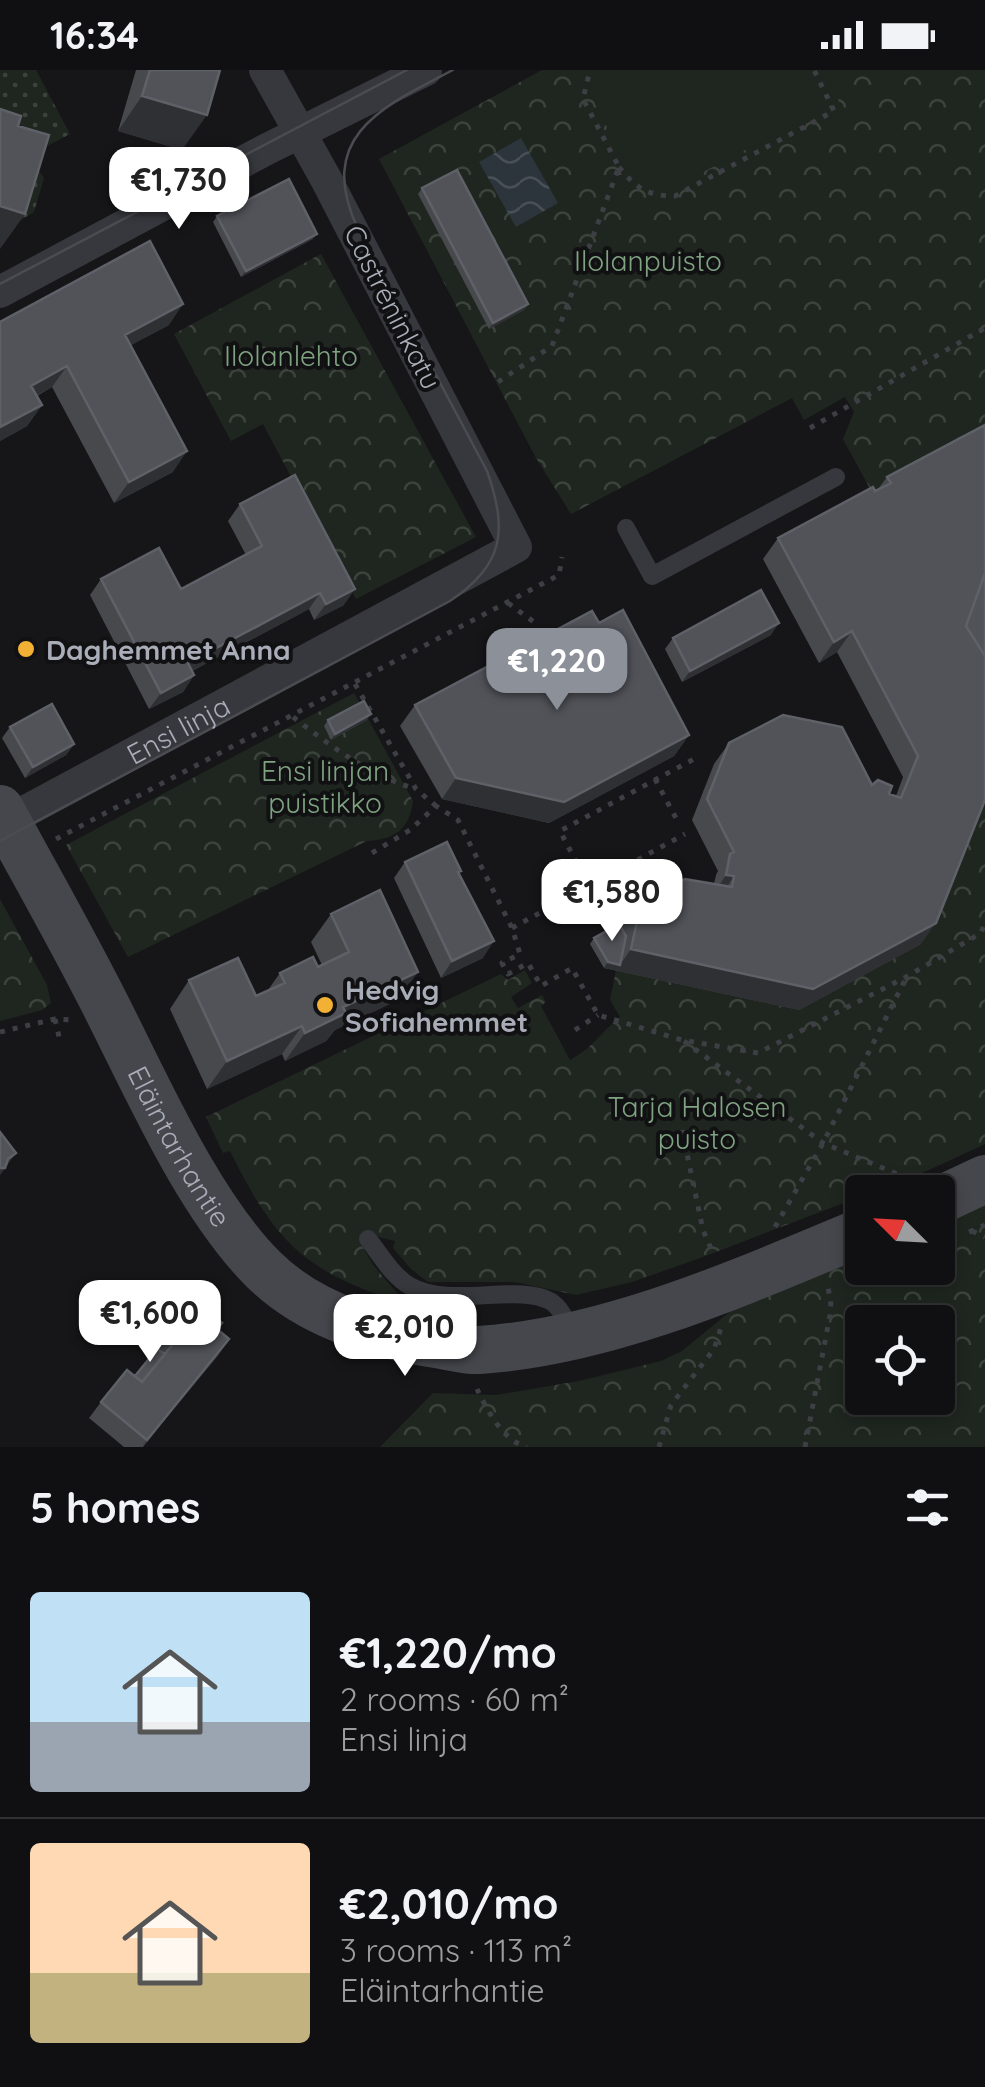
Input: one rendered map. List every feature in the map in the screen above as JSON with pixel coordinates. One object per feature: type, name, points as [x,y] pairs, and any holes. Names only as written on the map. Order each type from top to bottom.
[{"type":"main road","name":"Eläintarhantie","points":[[2,819],[212,1204],[266,1272],[302,1298],[344,1320],[394,1338],[475,1351],[531,1344],[649,1314],[727,1288],[845,1239]]},
{"type":"main road","points":[[955,1186],[985,1179]]},
{"type":"street","name":"Castréninkatu","points":[[266,70],[516,547]]},
{"type":"street","points":[[0,292],[426,70]]},
{"type":"street","name":"Ensi linja","points":[[2,819],[516,547]]},
{"type":"lane","points":[[626,528],[652,576],[836,476]]},
{"type":"lane","points":[[368,1239],[409,1286],[429,1294],[534,1296],[551,1302],[561,1311],[571,1334]]},
{"type":"path","points":[[590,70],[583,98],[619,167],[650,196],[674,196],[834,111],[814,70]]},
{"type":"path","points":[[498,382],[552,346],[619,167]]},
{"type":"path","points":[[810,428],[985,328]]},
{"type":"path","points":[[53,841],[559,575],[562,558]]},
{"type":"path","points":[[508,603],[538,624]]},
{"type":"path","points":[[355,684],[416,790]]},
{"type":"path","points":[[293,716],[339,752],[388,780],[416,790],[458,820],[512,928],[520,954],[502,963],[508,974],[528,963],[541,986],[572,968],[598,1015],[682,1040],[758,1054],[906,977],[980,933],[985,922]]},
{"type":"path","points":[[589,886],[560,832],[694,759]]},
{"type":"path","points":[[655,780],[677,820]]},
{"type":"path","points":[[372,853],[410,830],[436,806]]},
{"type":"path","points":[[512,928],[684,834]]},
{"type":"path","points":[[769,1238],[823,1143],[906,977]]},
{"type":"path","points":[[575,1030],[598,1015]]},
{"type":"path","points":[[0,1032],[56,1019],[79,1020]]},
{"type":"path","points":[[56,1019],[60,1041]]},
{"type":"path","points":[[682,1040],[823,1143],[892,1175]]},
{"type":"path","points":[[682,1130],[702,1230],[715,1260]]},
{"type":"path","points":[[985,1225],[972,1231],[985,1237]]},
{"type":"path","points":[[805,1447],[832,1300],[826,1284]]},
{"type":"path","points":[[658,1447],[671,1405],[714,1349],[722,1325]]},
{"type":"path","points":[[473,1382],[487,1411],[516,1446],[527,1447]]},
{"type":"green space","points":[[0,70],[36,70],[70,134],[28,156],[44,178],[34,212],[18,222],[0,160]]},
{"type":"green space","name":"Ilolanpuisto","points":[[542,70],[985,70],[985,438],[874,496],[843,439],[854,412],[845,397],[804,420],[792,398],[571,514],[536,458],[379,159]]},
{"type":"green space","points":[[600,70],[823,70],[839,101],[682,183],[664,184],[637,173],[618,148],[595,104],[593,93]]},
{"type":"green space","name":"Ilolanlehto","points":[[321,254],[476,537],[356,599],[263,424],[231,441],[174,334]]},
{"type":"green space","name":"Ensi linjan puistikko","points":[[354,693],[413,801],[404,826],[393,835],[367,841],[128,957],[66,845]]},
{"type":"green space","name":"Tarja Halosen puisto","points":[[985,784],[985,1144],[929,1170],[916,1175],[845,1175],[845,1203],[632,1282],[576,1295],[515,1282],[428,1282],[393,1248],[395,1241],[375,1236],[361,1244],[407,1305],[343,1280],[298,1251],[264,1211],[230,1151],[223,1153],[206,1117],[501,974],[508,980],[525,970],[532,983],[511,997],[518,1008],[542,995],[546,1002],[541,1006],[570,1060],[620,1017],[610,1000],[616,970],[799,1010]]},
{"type":"green space","points":[[0,899],[47,985],[51,1003],[42,1010],[0,1021]]},
{"type":"green space","points":[[985,1205],[985,1447],[380,1447],[433,1393],[496,1395],[579,1381],[661,1361],[682,1351],[743,1301],[845,1260],[845,1285],[955,1285],[955,1217]]},
{"type":"water","points":[[521,138],[558,203],[516,227],[479,162]]},
{"type":"building","points":[[150,70],[220,70],[207,115],[142,96]]},
{"type":"building","points":[[0,109],[21,116],[18,126],[49,135],[25,214],[0,206]]},
{"type":"building","points":[[457,170],[528,304],[493,323],[422,188]]},
{"type":"building","points":[[289,179],[317,234],[246,271],[217,216]]},
{"type":"building","points":[[150,241],[183,304],[125,335],[187,451],[129,482],[67,366],[31,386],[42,405],[0,427],[0,322]]},
{"type":"building","points":[[985,425],[985,573],[966,626],[985,656],[985,800],[936,923],[813,989],[631,949],[637,921],[630,909],[685,879],[732,887],[734,876],[726,875],[730,854],[734,852],[707,799],[729,743],[783,715],[842,727],[872,785],[878,780],[892,786],[889,794],[901,798],[918,756],[852,631],[834,642],[778,538],[873,487],[875,491],[891,483],[887,477]]},
{"type":"building","points":[[295,475],[355,589],[326,604],[320,593],[188,663],[194,675],[161,693],[101,579],[159,548],[181,589],[262,546],[240,504]]},
{"type":"building","points":[[985,573],[985,656],[966,626]]},
{"type":"building","points":[[761,590],[779,623],[690,671],[673,638]]},
{"type":"building","points":[[623,610],[689,735],[564,802],[456,778],[415,705],[592,611],[599,623]]},
{"type":"building","points":[[364,701],[371,714],[335,734],[328,720]]},
{"type":"building","points":[[52,704],[74,744],[33,767],[10,727]]},
{"type":"building","points":[[447,842],[494,941],[452,961],[405,862]]},
{"type":"building","points":[[380,890],[418,972],[343,1007],[346,1013],[305,1033],[302,1026],[227,1061],[189,980],[238,958],[256,996],[285,983],[280,973],[313,957],[318,967],[349,952],[331,914]]},
{"type":"building","points":[[619,924],[626,936],[620,965],[608,962],[594,938]]},
{"type":"building","points":[[0,1132],[16,1153],[5,1168],[0,1168]]},
{"type":"building","points":[[182,1301],[191,1308],[196,1303],[222,1323],[217,1329],[229,1339],[147,1440],[101,1402],[127,1370],[142,1382],[173,1344],[157,1332]]},
{"type":"building","points":[[157,1349],[165,1354],[142,1382],[135,1376]]},
{"type":"tram line","points":[[0,284],[407,70]]},
{"type":"tram line","points":[[0,841],[450,601],[468,588],[491,560],[499,529],[487,471],[357,227],[346,195],[345,169],[351,146],[363,128],[381,111],[453,70]]},
{"type":"place","name":"Daghemmet Anna","points":[[26,649]]},
{"type":"place","name":"Hedvig Sofiahemmet","points":[[325,1005]]}]
